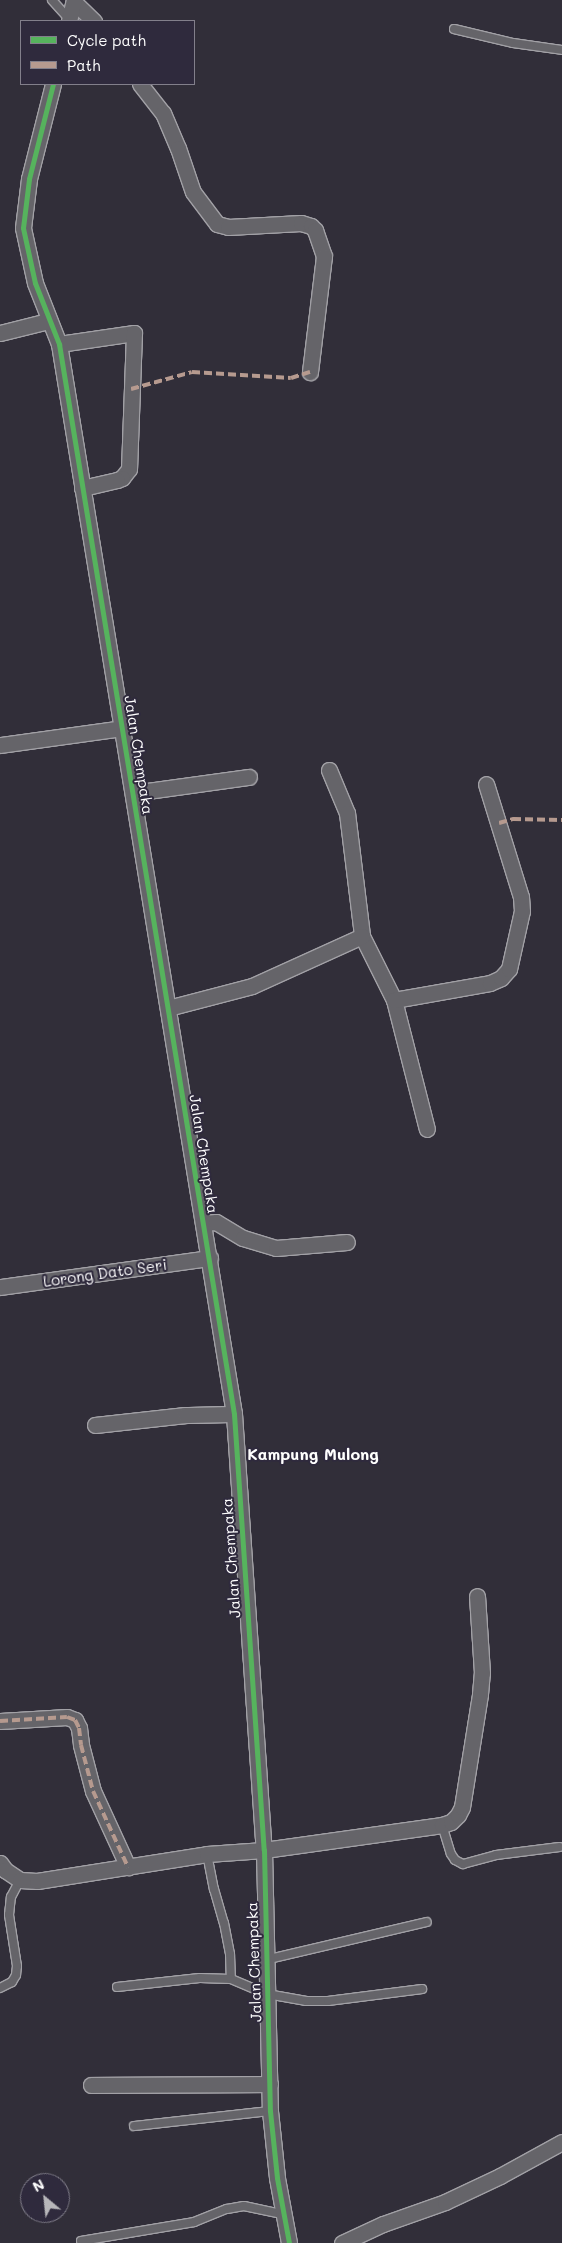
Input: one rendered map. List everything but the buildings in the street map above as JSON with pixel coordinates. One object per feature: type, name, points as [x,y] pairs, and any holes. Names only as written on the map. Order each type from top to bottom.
[{"type":"street","points":[[69,20],[74,1]]},
{"type":"street","points":[[74,1],[93,20]]},
{"type":"street","name":"Jalan Chempaka","points":[[53,85],[28,187],[23,228],[27,255],[48,321],[59,344],[234,1414],[264,1850],[265,1960],[270,2111],[282,2214],[289,2243]]},
{"type":"street","points":[[141,85],[162,113],[178,148],[193,192],[217,224],[228,227],[301,223],[311,226],[315,230],[324,256],[310,372]]},
{"type":"street","points":[[0,333],[48,321]]},
{"type":"street","points":[[59,344],[134,333],[129,469],[126,474],[117,480],[82,488]]},
{"type":"street","points":[[0,744],[122,728]]},
{"type":"street","points":[[329,770],[346,814],[362,936],[394,1000],[427,1129]]},
{"type":"street","points":[[133,793],[249,777]]},
{"type":"street","points":[[394,1000],[490,983],[501,978],[510,969],[522,911],[521,897],[486,784]]},
{"type":"street","points":[[168,1008],[252,986],[362,936]]},
{"type":"street","points":[[203,1223],[216,1222],[243,1238],[276,1248],[347,1242]]},
{"type":"street","name":"Lorong Dato Seri","points":[[0,1287],[210,1258]]},
{"type":"street","points":[[95,1425],[185,1415],[234,1414]]},
{"type":"street","points":[[0,1863],[5,1870],[20,1880],[37,1881],[207,1854],[264,1850],[442,1825],[451,1822],[458,1815],[462,1807],[480,1694],[482,1673],[476,1596]]},
{"type":"street","points":[[0,1721],[67,1717],[75,1720],[79,1728],[81,1745],[93,1791],[128,1867]]},
{"type":"street","points":[[91,2085],[270,2084]]},
{"type":"street","points":[[342,2243],[383,2224],[445,2202],[500,2176],[562,2142]]},
{"type":"lane","points":[[52,0],[69,20]]},
{"type":"lane","points":[[454,30],[513,43],[562,50]]},
{"type":"lane","points":[[442,1825],[451,1854],[455,1860],[463,1864],[496,1855],[560,1846]]},
{"type":"lane","points":[[207,1854],[230,1954],[231,1979]]},
{"type":"lane","points":[[0,1988],[12,1982],[16,1975],[17,1966],[10,1915],[11,1897],[20,1880]]},
{"type":"lane","points":[[265,1960],[427,1922]]},
{"type":"lane","points":[[117,1987],[200,1978],[231,1979],[267,1994],[306,2001],[328,2001],[422,1989]]},
{"type":"lane","points":[[134,2126],[270,2111]]},
{"type":"lane","points":[[81,2241],[194,2222],[228,2209],[244,2206],[282,2214]]},
{"type":"marked path","points":[[131,389],[192,372],[291,378],[310,372]]},
{"type":"marked path","points":[[499,823],[513,819],[562,820]]},
{"type":"marked path","points":[[0,1721],[67,1717],[75,1720],[79,1728],[81,1745],[93,1791],[128,1867]]},
{"type":"cycle path","points":[[53,85],[29,179],[23,228],[35,283],[59,344],[234,1414],[264,1850],[270,2111],[277,2178],[289,2243]]},
{"type":"district","name":"Kampung Mulong","points":[[313,1454]]}]
